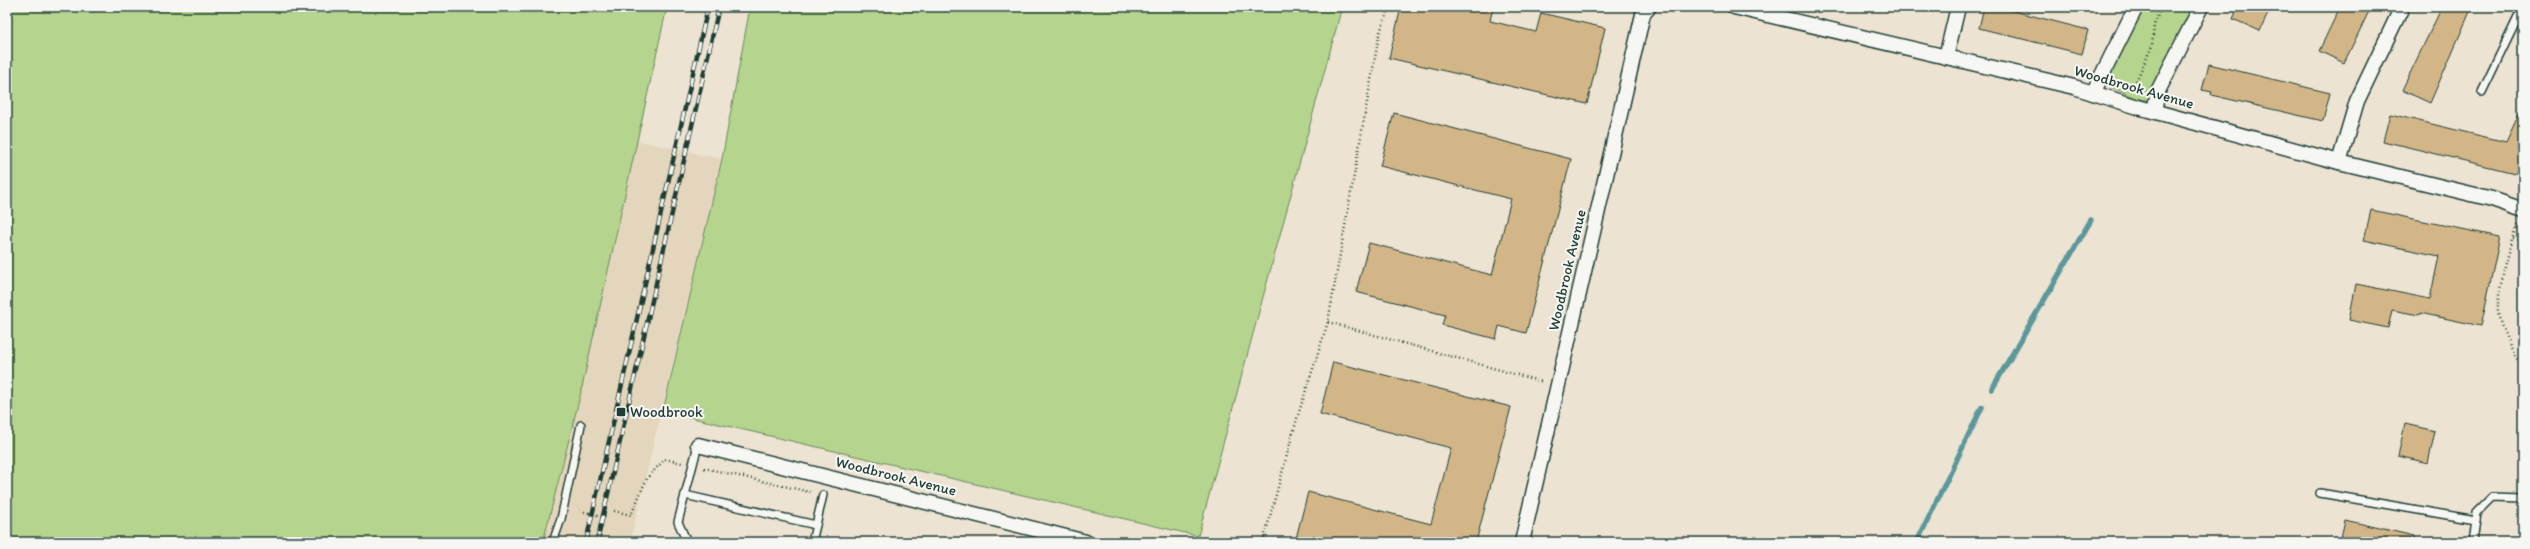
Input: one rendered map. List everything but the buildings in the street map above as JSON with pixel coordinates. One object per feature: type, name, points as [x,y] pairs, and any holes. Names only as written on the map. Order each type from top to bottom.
[{"type":"street","name":"Woodbrook Avenue","points":[[1522,542],[1643,14],[1649,7]]},
{"type":"street","name":"Woodbrook Avenue","points":[[1734,7],[1777,12],[1946,57],[2094,93],[2339,162],[2492,199],[2522,215]]},
{"type":"street","points":[[1946,57],[1958,7]]},
{"type":"street","points":[[2094,93],[2136,7]]},
{"type":"street","points":[[2154,111],[2158,91],[2201,7]]},
{"type":"street","points":[[2339,162],[2357,101],[2402,7]]},
{"type":"street","name":"Woodbrook Avenue","points":[[698,445],[1086,542]]},
{"type":"lane","points":[[2482,92],[2523,7]]},
{"type":"lane","points":[[553,542],[561,519],[581,425]]},
{"type":"lane","points":[[687,542],[678,522],[698,445]]},
{"type":"lane","points":[[2320,493],[2476,520]]},
{"type":"lane","points":[[685,495],[816,525]]},
{"type":"lane","points":[[812,542],[823,495]]},
{"type":"lane","points":[[2473,542],[2477,512],[2492,498],[2523,498]]},
{"type":"path","points":[[1263,542],[1298,415],[1328,322],[1379,35],[1389,7]]},
{"type":"path","points":[[2126,103],[2152,46],[2154,25],[2161,7]]},
{"type":"path","points":[[2522,215],[2506,266],[2498,312],[2508,341],[2523,369]]},
{"type":"path","points":[[2514,238],[2523,241]]},
{"type":"path","points":[[1328,322],[1545,382],[1557,389]]},
{"type":"path","points":[[614,511],[631,515],[647,478],[665,459],[823,495]]},
{"type":"path","points":[[580,511],[608,518]]},
{"type":"shaded area","name":"Woodbrook","points":[[635,140],[722,159],[630,542],[543,542],[580,396]]},
{"type":"green space","points":[[7,7],[667,7],[580,396],[543,542],[7,542]]},
{"type":"green space","points":[[750,7],[1342,7],[1198,536],[663,411],[722,159]]},
{"type":"green space","points":[[2143,7],[2195,7],[2152,96],[2143,101],[2111,87],[2110,73]]},
{"type":"waterway","points":[[1992,389],[2091,220]]},
{"type":"waterway","points":[[1917,542],[1982,407]]},
{"type":"railway","points":[[586,542],[708,7]]},
{"type":"railway","points":[[597,542],[719,7]]},
{"type":"place","name":"Woodbrook","points":[[621,412]]}]
